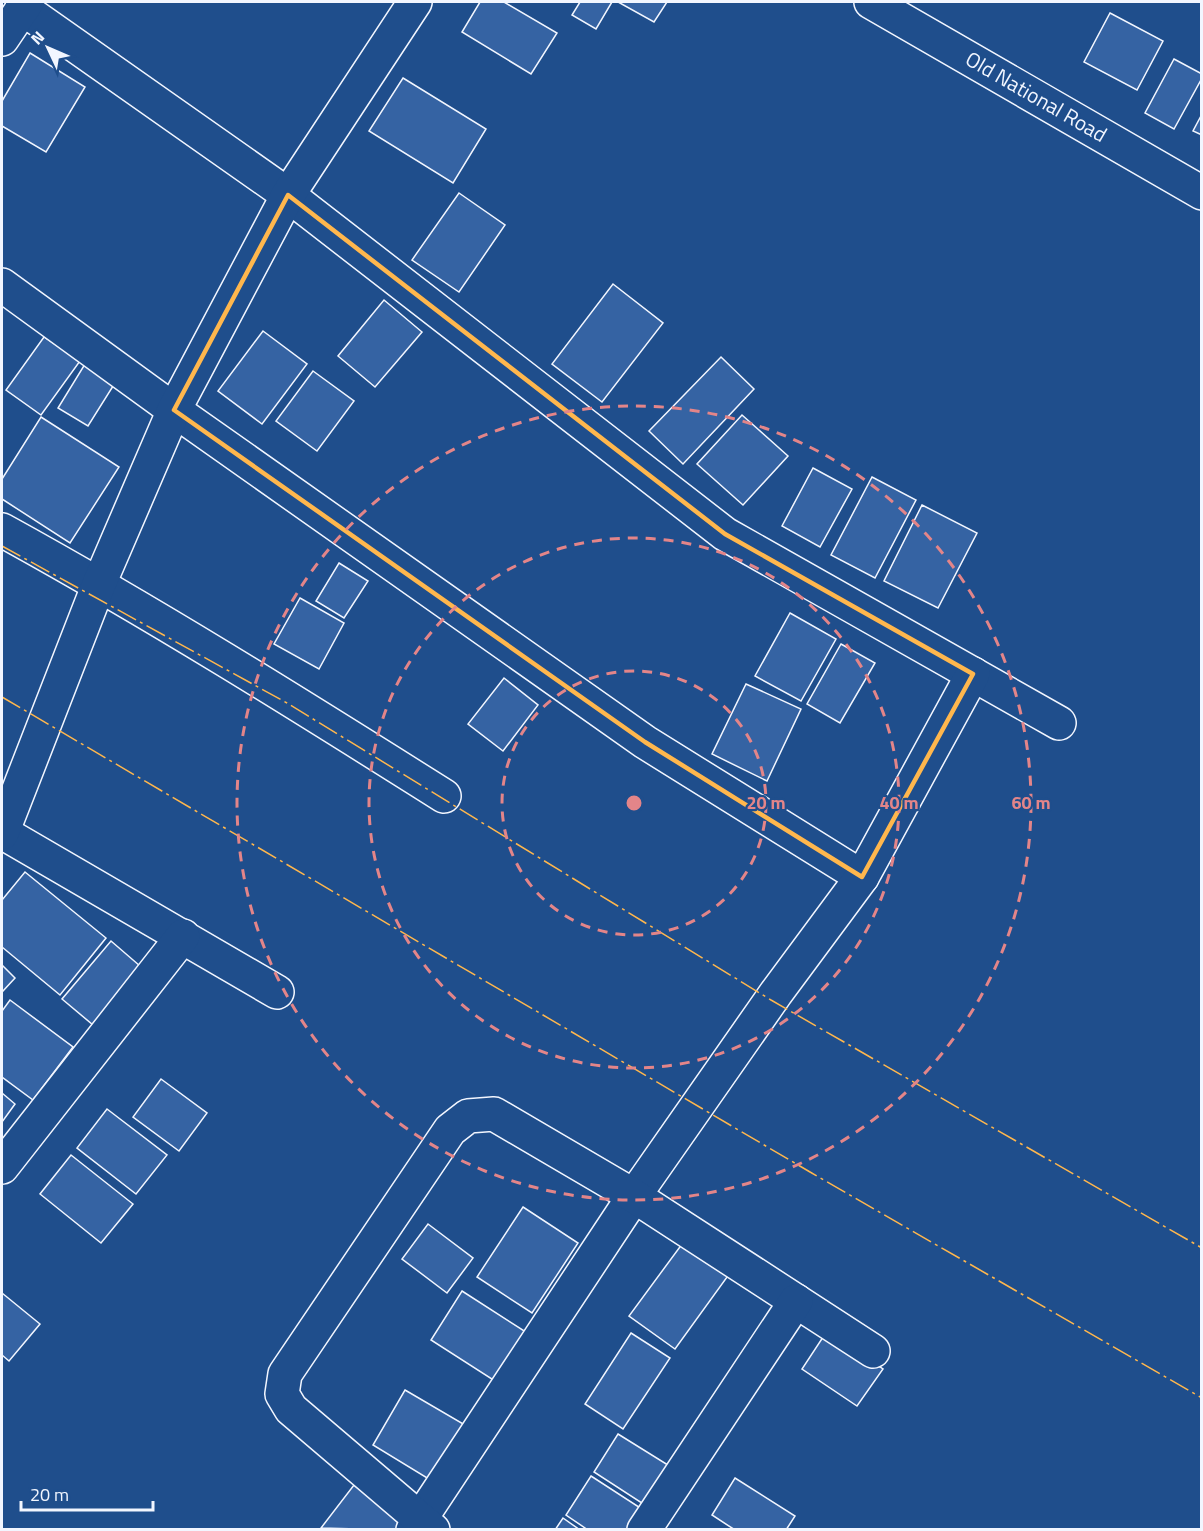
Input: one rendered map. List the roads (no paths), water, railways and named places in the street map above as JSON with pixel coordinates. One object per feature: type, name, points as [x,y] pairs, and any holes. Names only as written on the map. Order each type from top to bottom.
[{"type":"street","points":[[277,992],[2,832],[99,584],[174,410],[288,195],[415,2]]},
{"type":"street","name":"Old National Road","points":[[871,2],[1202,193]]},
{"type":"street","points":[[2,39],[24,5],[288,195],[725,534],[1059,723]]},
{"type":"street","points":[[2,285],[174,410],[645,742],[862,877]]},
{"type":"street","points":[[2,530],[99,584],[444,796]]},
{"type":"street","points":[[873,1351],[634,1196],[494,1114],[468,1116],[450,1130],[285,1374],[282,1394],[291,1409],[422,1526],[634,1196],[776,993],[862,877],[973,674]]},
{"type":"street","points":[[2,1167],[183,936]]},
{"type":"street","points":[[644,1530],[796,1301]]}]
